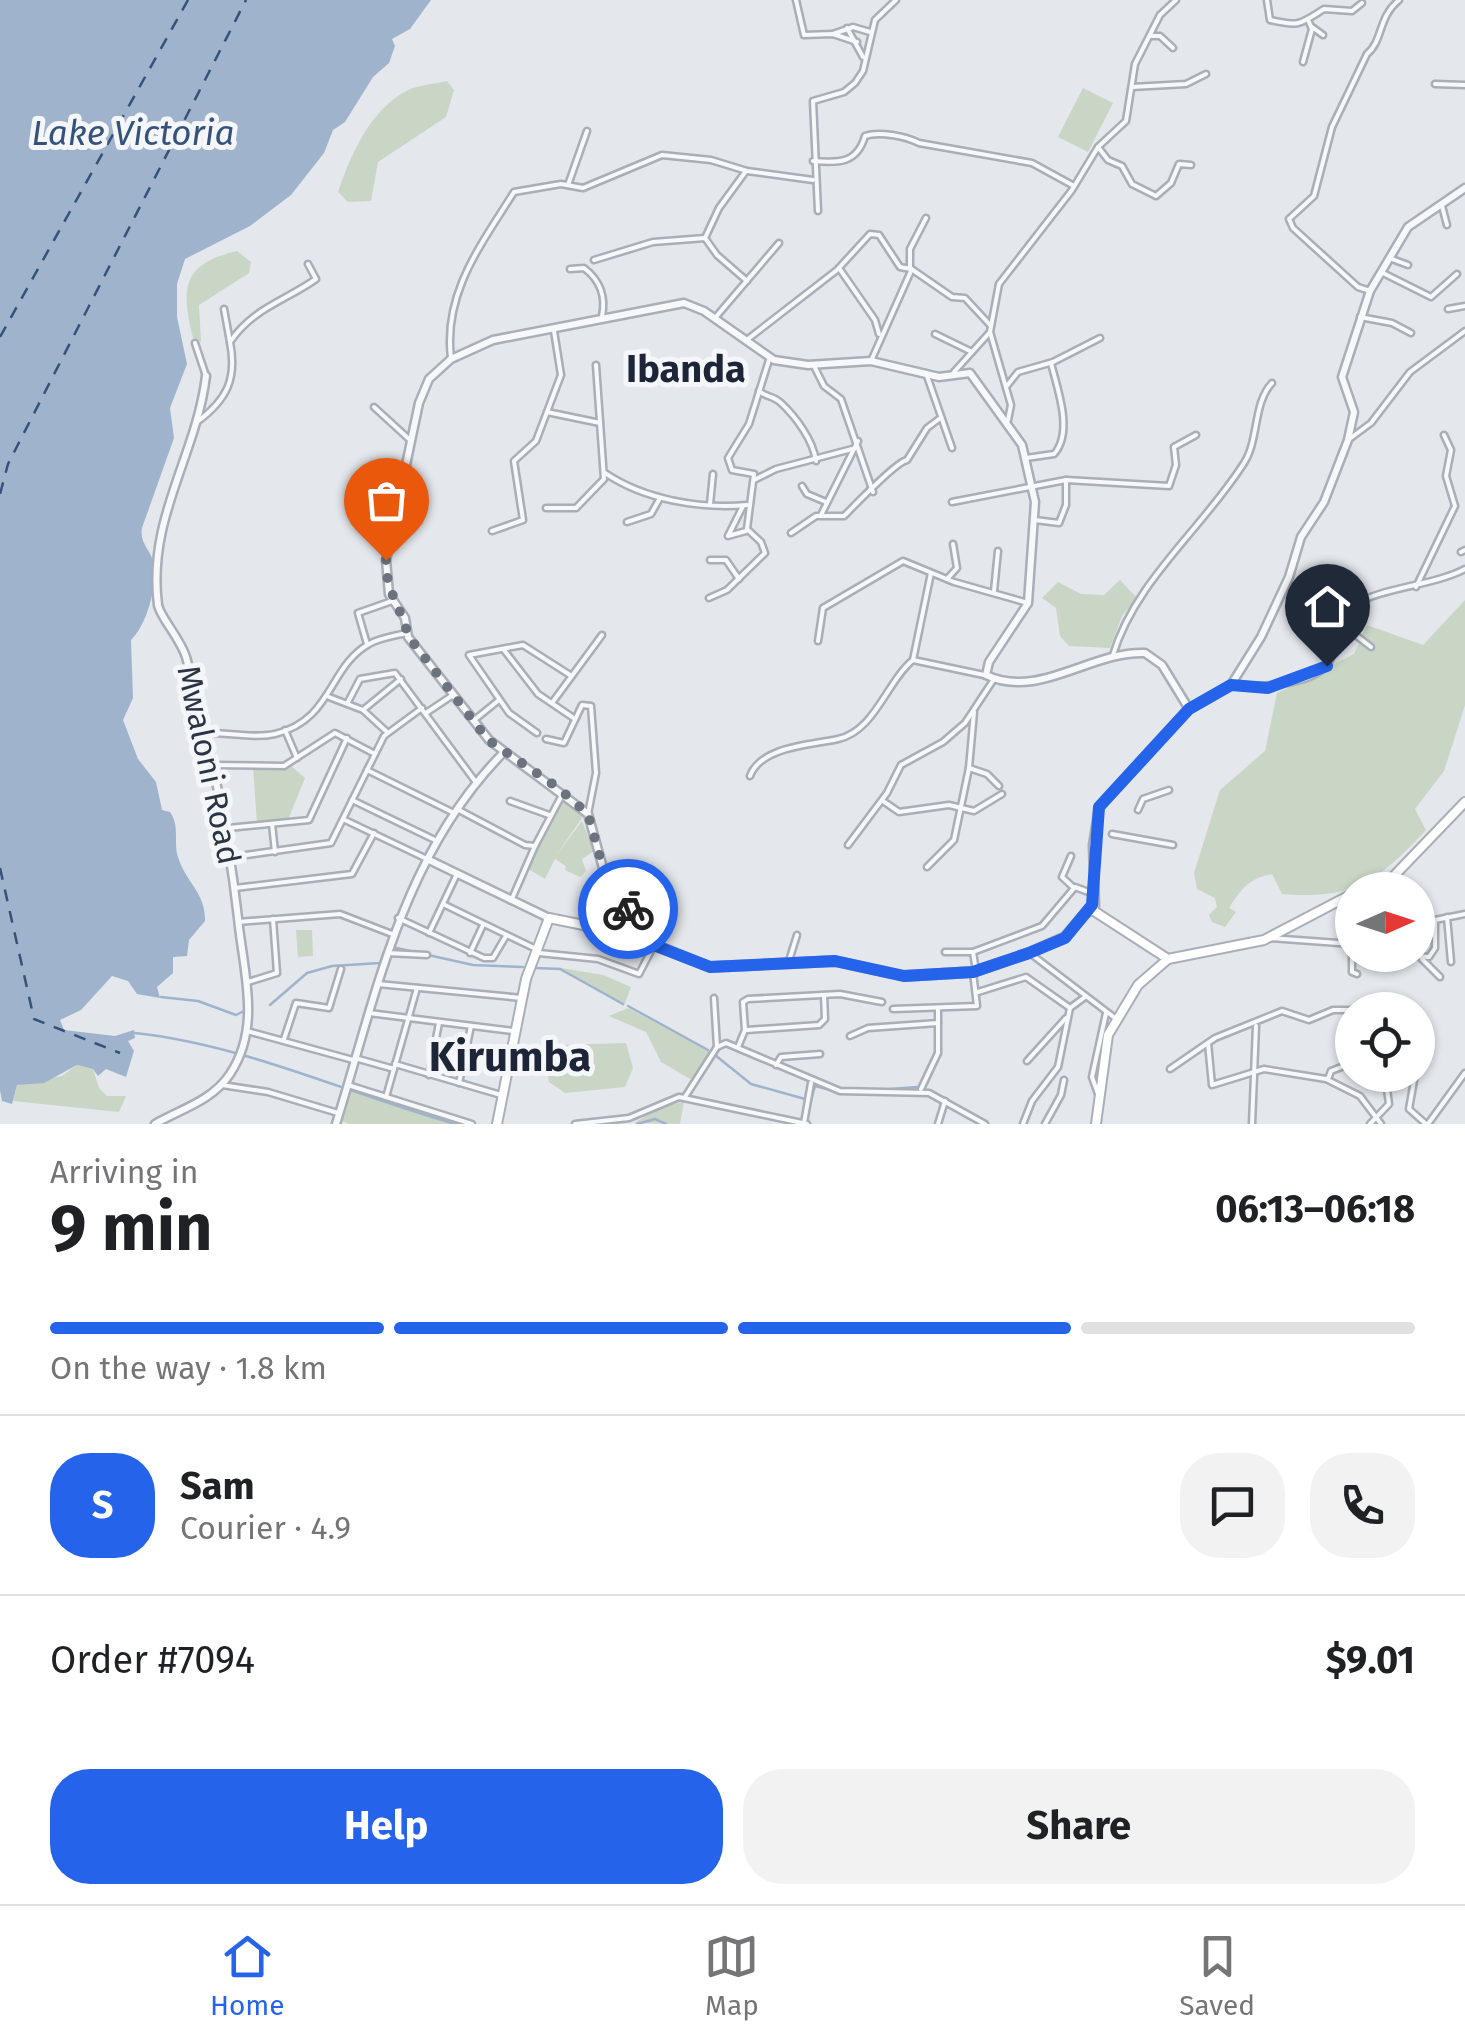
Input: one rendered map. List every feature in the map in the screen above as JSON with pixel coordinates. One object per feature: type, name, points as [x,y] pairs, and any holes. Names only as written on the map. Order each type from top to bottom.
[{"type":"main road","points":[[1398,872],[1465,802]]},
{"type":"main road","points":[[1096,1124],[1111,1015],[1138,985],[1168,959],[1270,938],[1335,903]]},
{"type":"main road","points":[[497,1124],[506,1096],[522,998],[535,951],[550,918],[600,926],[710,967],[846,962],[904,976],[975,972],[1029,953],[1062,940],[1093,907],[1168,959]]},
{"type":"street","points":[[796,0],[804,35],[833,34],[848,28],[870,32]]},
{"type":"street","points":[[818,212],[812,161],[813,101],[849,89],[860,77],[876,18],[896,0]]},
{"type":"street","points":[[954,372],[990,329],[999,284],[1074,186],[1098,147],[1126,121],[1135,64],[1162,13],[1176,0]]},
{"type":"street","points":[[1267,0],[1270,20],[1310,24],[1323,35]]},
{"type":"street","points":[[1370,291],[1358,287],[1293,228],[1289,219],[1314,196],[1335,118],[1367,54],[1375,46],[1382,20],[1400,0]]},
{"type":"street","points":[[1303,62],[1310,24],[1324,9],[1352,11],[1362,3]]},
{"type":"street","points":[[848,28],[864,62]]},
{"type":"street","points":[[833,34],[857,42]]},
{"type":"street","points":[[1152,36],[1160,36],[1173,48]]},
{"type":"street","points":[[1132,87],[1186,84],[1206,74]]},
{"type":"street","points":[[1434,84],[1465,85]]},
{"type":"street","points":[[568,185],[586,131]]},
{"type":"street","points":[[812,161],[844,162],[858,154],[865,136],[872,133],[905,136],[919,143],[1032,163],[1074,186]]},
{"type":"street","points":[[1098,147],[1105,158],[1122,166],[1132,184],[1156,196],[1171,183],[1178,164],[1191,165]]},
{"type":"street","points":[[451,359],[451,305],[475,254],[514,192],[568,185],[583,188],[662,155],[711,160],[746,171],[813,180]]},
{"type":"street","points":[[705,238],[746,171]]},
{"type":"street","points":[[1093,907],[1093,844],[1099,807],[1189,709],[1231,685],[1274,613],[1297,545],[1324,502],[1348,440],[1354,412],[1342,377],[1370,291],[1408,227],[1461,197],[1465,188]]},
{"type":"street","points":[[1442,206],[1447,225]]},
{"type":"street","points":[[870,362],[879,334],[911,270],[910,249],[926,218]]},
{"type":"street","points":[[748,339],[839,268],[867,237],[875,234],[900,266],[952,297],[966,298],[990,329],[1012,408],[1008,420]]},
{"type":"street","points":[[594,260],[653,242],[705,238]]},
{"type":"street","points":[[705,238],[747,281]]},
{"type":"street","points":[[715,318],[779,243]]},
{"type":"street","points":[[1387,258],[1408,265]]},
{"type":"street","points":[[230,342],[238,328],[266,304],[313,282],[316,279],[308,264]]},
{"type":"street","points":[[839,268],[875,320],[879,334]]},
{"type":"street","points":[[570,269],[587,269],[598,284],[605,299],[601,321]]},
{"type":"street","points":[[1379,271],[1431,296],[1457,274]]},
{"type":"street","points":[[588,814],[505,752],[453,695],[406,633],[405,618],[392,601],[388,587],[388,552],[422,392],[451,359],[494,340],[684,303],[748,339],[770,359],[814,366],[870,362],[939,377],[954,372],[970,373],[1008,420],[1026,458],[1036,520],[1028,603],[989,662],[990,677],[974,712],[949,738],[901,765],[848,845]]},
{"type":"street","points":[[1448,310],[1465,306]]},
{"type":"street","points":[[197,422],[224,397],[236,365],[224,309]]},
{"type":"street","points":[[1360,318],[1392,323],[1411,333]]},
{"type":"street","points":[[492,531],[523,520],[515,456],[536,440],[562,368],[553,328]]},
{"type":"street","points":[[1348,440],[1371,423],[1410,372],[1465,330]]},
{"type":"street","points":[[935,334],[972,352]]},
{"type":"street","points":[[1006,387],[1018,372],[1051,363],[1100,338]]},
{"type":"street","points":[[195,343],[206,373]]},
{"type":"street","points":[[747,529],[743,534],[728,536],[754,480],[751,472],[732,470],[728,458],[748,424],[770,359]]},
{"type":"street","points":[[1026,458],[1054,454],[1060,446],[1062,406],[1051,363]]},
{"type":"street","points":[[596,365],[606,473],[623,486],[660,498],[745,505]]},
{"type":"street","points":[[814,366],[824,386],[841,398],[873,492]]},
{"type":"street","name":"Mwaloni Road","points":[[161,1122],[222,1085],[240,1054],[247,1030],[248,982],[228,828],[179,637],[158,609],[156,552],[178,467],[197,422],[206,373]]},
{"type":"street","points":[[926,373],[952,448]]},
{"type":"street","points":[[1113,655],[1129,611],[1244,462],[1264,393],[1272,383]]},
{"type":"street","points":[[758,390],[778,400],[791,414],[812,443],[816,460]]},
{"type":"street","points":[[374,407],[413,443]]},
{"type":"street","points":[[548,412],[600,423]]},
{"type":"street","points":[[791,533],[821,515],[844,516],[873,492],[898,462],[910,457],[927,428],[939,419]]},
{"type":"street","points":[[1416,587],[1455,506],[1446,476],[1452,450],[1444,434]]},
{"type":"street","points":[[952,502],[1066,480],[1170,485],[1174,446],[1196,435]]},
{"type":"street","points":[[821,515],[858,441]]},
{"type":"street","points":[[754,480],[776,468],[852,449]]},
{"type":"street","points":[[546,508],[576,508],[606,473]]},
{"type":"street","points":[[710,504],[713,474]]},
{"type":"street","points":[[1036,520],[1059,522],[1066,505],[1066,480]]},
{"type":"street","points":[[802,486],[807,494],[826,502]]},
{"type":"street","points":[[627,522],[651,514],[660,498]]},
{"type":"street","points":[[708,598],[740,579],[764,554],[761,542],[747,529],[745,505]]},
{"type":"street","points":[[932,582],[947,578],[957,568],[954,544]]},
{"type":"street","points":[[994,593],[998,551]]},
{"type":"street","points":[[710,560],[726,560],[740,579]]},
{"type":"street","points":[[818,640],[823,608],[904,561],[1028,603]]},
{"type":"street","points":[[1231,685],[1268,688],[1322,669],[1329,662],[1340,623],[1358,603],[1465,569]]},
{"type":"street","points":[[750,776],[762,758],[802,742],[848,734],[881,703],[913,660],[932,582],[931,571]]},
{"type":"street","points":[[367,645],[358,613],[392,601]]},
{"type":"street","points":[[1340,623],[1370,646]]},
{"type":"street","points":[[204,733],[272,735],[285,730],[314,713],[329,697],[344,669],[367,645],[406,633]]},
{"type":"street","points":[[552,703],[602,635]]},
{"type":"street","points":[[537,733],[499,700],[469,655],[523,645],[570,676]]},
{"type":"street","points":[[504,650],[524,679],[575,719]]},
{"type":"street","points":[[913,660],[990,677],[1035,682],[1113,655],[1154,656],[1189,709]]},
{"type":"street","points":[[348,702],[360,679],[392,671],[475,782]]},
{"type":"street","points":[[363,710],[401,679]]},
{"type":"street","points":[[232,857],[328,844],[388,732],[453,695]]},
{"type":"street","points":[[329,697],[363,710],[388,732]]},
{"type":"street","points":[[473,721],[499,700]]},
{"type":"street","points":[[443,904],[535,951],[590,958],[639,974],[655,945],[606,879],[588,814],[596,773],[591,706],[582,706],[564,742],[546,739]]},
{"type":"street","points":[[927,867],[952,843],[969,768],[974,712]]},
{"type":"street","points":[[285,730],[298,760]]},
{"type":"street","points":[[214,766],[237,762],[272,768],[298,760],[333,734],[375,754]]},
{"type":"street","points":[[228,828],[302,822],[312,816],[347,738]]},
{"type":"street","points":[[337,1124],[398,918],[426,858],[456,811],[475,782],[505,752]]},
{"type":"street","points":[[969,768],[987,774],[998,786]]},
{"type":"street","points":[[367,770],[525,846],[535,846]]},
{"type":"street","points":[[1138,810],[1143,799],[1169,790]]},
{"type":"street","points":[[511,901],[549,814],[564,793]]},
{"type":"street","points":[[882,799],[899,812],[962,807],[976,811],[1002,794]]},
{"type":"street","points":[[352,800],[437,841]]},
{"type":"street","points":[[510,800],[549,814]]},
{"type":"street","points":[[343,818],[550,918]]},
{"type":"street","points":[[272,824],[275,852]]},
{"type":"street","points":[[234,888],[352,874],[374,834]]},
{"type":"street","points":[[1112,834],[1172,845]]},
{"type":"street","points":[[1071,856],[1062,878],[1093,907]]},
{"type":"street","points":[[430,933],[457,874]]},
{"type":"street","points":[[945,952],[973,952],[1045,924],[1074,888]]},
{"type":"street","points":[[238,922],[340,914],[392,934]]},
{"type":"street","points":[[1435,921],[1465,914]]},
{"type":"street","points":[[1448,917],[1451,962]]},
{"type":"street","points":[[398,918],[470,952],[493,958],[506,936]]},
{"type":"street","points":[[248,982],[277,973],[274,919]]},
{"type":"street","points":[[470,952],[484,924]]},
{"type":"street","points":[[788,964],[797,935]]},
{"type":"street","points":[[1270,938],[1335,943]]},
{"type":"street","points":[[1435,945],[1449,945]]},
{"type":"street","points":[[387,952],[427,955]]},
{"type":"street","points":[[892,1009],[977,1006],[973,952]]},
{"type":"street","points":[[1029,953],[1111,1015]]},
{"type":"street","points":[[284,1040],[296,1003],[329,1008],[342,968]]},
{"type":"street","points":[[1352,972],[1356,974]]},
{"type":"street","points":[[1434,972],[1440,978]]},
{"type":"street","points":[[978,992],[1026,976],[1070,1011]]},
{"type":"street","points":[[378,984],[522,998]]},
{"type":"street","points":[[386,1097],[418,988]]},
{"type":"street","points":[[746,1030],[822,1023],[824,995]]},
{"type":"street","points":[[738,1046],[746,1030],[746,1000],[824,995],[882,1002]]},
{"type":"street","points":[[1028,1061],[1085,997]]},
{"type":"street","points":[[685,1098],[716,1047],[714,998]]},
{"type":"street","points":[[920,1091],[922,1080],[938,1054],[938,1009]]},
{"type":"street","points":[[1170,1069],[1208,1043],[1282,1011],[1309,1020],[1335,1010]]},
{"type":"street","points":[[1023,1124],[1032,1102],[1058,1067],[1070,1011]]},
{"type":"street","points":[[370,1012],[408,1020],[517,1031]]},
{"type":"street","points":[[429,1075],[439,1023]]},
{"type":"street","points":[[850,1036],[868,1028],[938,1023]]},
{"type":"street","points":[[1252,1124],[1256,1024]]},
{"type":"street","points":[[460,1083],[471,1026]]},
{"type":"street","points":[[247,1030],[506,1096]]},
{"type":"street","points":[[716,1047],[726,1043],[738,1046],[812,1082],[853,1094],[920,1091],[985,1124]]},
{"type":"street","points":[[1208,1043],[1212,1085],[1270,1069],[1328,1079],[1355,1092],[1382,1124]]},
{"type":"street","points":[[776,1066],[781,1058],[820,1054]]},
{"type":"street","points":[[1328,1079],[1335,1069]]},
{"type":"street","points":[[1412,1092],[1408,1109],[1428,1124],[1465,1073]]},
{"type":"street","points":[[1044,1124],[1059,1100],[1064,1080]]},
{"type":"street","points":[[575,1124],[630,1118],[663,1101],[685,1098],[805,1124],[812,1082]]},
{"type":"street","points":[[1458,1084],[1465,1088]]},
{"type":"street","points":[[222,1085],[292,1098],[339,1114]]},
{"type":"street","points":[[347,1089],[472,1124]]},
{"type":"street","points":[[1370,1124],[1390,1099],[1389,1092]]},
{"type":"street","points":[[938,1124],[945,1101]]},
{"type":"green space","points":[[447,81],[454,90],[446,117],[378,162],[371,201],[348,202],[338,192],[356,148],[373,121],[408,90]]},
{"type":"green space","points":[[1083,88],[1113,103],[1088,152],[1058,137]]},
{"type":"green space","points":[[237,251],[251,262],[249,273],[199,305],[201,342],[193,338],[189,321],[190,281],[205,263]]},
{"type":"green space","points":[[1120,580],[1137,598],[1122,616],[1110,648],[1069,646],[1060,636],[1056,608],[1042,598],[1058,582],[1081,594],[1104,595]]},
{"type":"green space","points":[[1465,600],[1465,705],[1444,771],[1415,809],[1426,830],[1380,872],[1335,872],[1335,893],[1282,894],[1272,874],[1264,876],[1246,885],[1238,895],[1229,908],[1236,912],[1225,927],[1212,922],[1209,915],[1217,907],[1215,898],[1197,889],[1194,873],[1220,790],[1265,751],[1277,693],[1354,654],[1367,625],[1423,645]]},
{"type":"green space","points":[[290,765],[305,778],[287,822],[257,824],[253,766],[276,769]]},
{"type":"green space","points":[[563,798],[580,810],[582,818],[555,857],[582,821],[594,851],[582,859],[586,871],[580,877],[565,870],[566,866],[555,859],[545,879],[527,868]]},
{"type":"green space","points":[[296,930],[312,930],[313,956],[298,957]]},
{"type":"green space","points":[[555,967],[603,975],[631,987],[624,1006]]},
{"type":"green space","points":[[628,1008],[710,1052],[692,1080],[661,1062],[646,1032],[609,1016]]},
{"type":"green space","points":[[626,1043],[633,1068],[625,1087],[565,1093],[549,1082],[546,1065],[559,1045]]},
{"type":"green space","points":[[77,1065],[93,1069],[99,1088],[107,1096],[126,1096],[119,1112],[13,1101],[17,1085],[62,1076]]},
{"type":"green space","points":[[350,1090],[458,1124],[349,1124],[340,1120]]},
{"type":"green space","points":[[684,1102],[680,1124],[634,1123],[663,1106]]},
{"type":"water","name":"Lake Victoria","points":[[0,0],[431,0],[410,29],[392,39],[395,46],[389,63],[373,77],[345,122],[333,130],[324,153],[291,195],[250,226],[185,259],[177,284],[177,317],[187,364],[170,408],[174,438],[142,528],[142,538],[154,565],[154,583],[146,615],[131,640],[133,698],[123,720],[138,759],[156,782],[162,810],[170,812],[173,818],[177,854],[202,903],[205,921],[189,940],[187,956],[173,957],[173,973],[157,987],[160,998],[137,994],[128,981],[112,976],[81,1010],[60,1020],[64,1030],[115,1036],[134,1030],[135,1038],[128,1041],[134,1051],[126,1077],[106,1069],[98,1076],[93,1069],[77,1065],[44,1083],[17,1085],[12,1104],[2,1101],[0,1090]]},
{"type":"waterway","points":[[392,947],[473,965],[523,967]]},
{"type":"waterway","points":[[270,1005],[307,973],[332,966],[380,963],[384,952]]},
{"type":"waterway","points":[[535,968],[560,969],[623,1004]]},
{"type":"waterway","points":[[161,997],[198,1001],[236,1015],[244,1011]]},
{"type":"waterway","points":[[628,1006],[708,1050]]},
{"type":"waterway","points":[[135,1033],[257,1059],[455,1124]]},
{"type":"waterway","points":[[715,1055],[751,1084],[805,1099]]},
{"type":"waterway","points":[[811,1100],[815,1086],[847,1094]]},
{"type":"waterway","points":[[878,1090],[917,1087]]},
{"type":"waterway","points":[[637,1124],[655,1119],[666,1124]]},
{"type":"ferry route","points":[[0,337],[188,0]]},
{"type":"ferry route","points":[[0,494],[8,464],[246,0]]},
{"type":"ferry route","points":[[0,868],[34,1019],[120,1053]]},
{"type":"way so far","points":[[386,560],[389,594],[405,618],[408,636],[488,740],[557,787],[588,814],[606,879],[628,909]]},
{"type":"district","name":"Ibanda","points":[[686,369]]},
{"type":"district","name":"Kirumba","points":[[510,1057]]},
{"type":"route","points":[[628,909],[656,946],[710,967],[835,961],[904,976],[973,972],[1029,953],[1065,938],[1092,905],[1093,844],[1099,807],[1189,709],[1231,685],[1268,688],[1327,666]]}]
